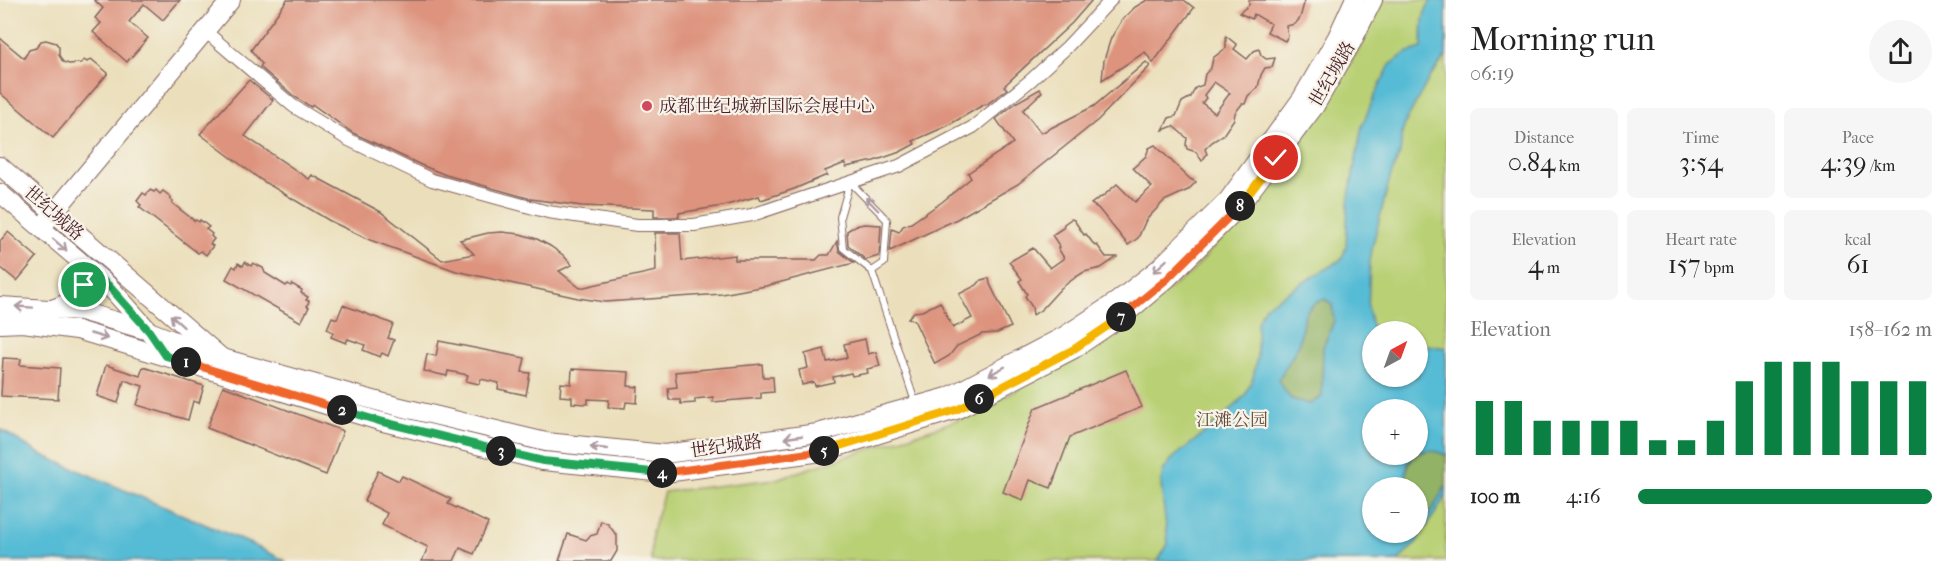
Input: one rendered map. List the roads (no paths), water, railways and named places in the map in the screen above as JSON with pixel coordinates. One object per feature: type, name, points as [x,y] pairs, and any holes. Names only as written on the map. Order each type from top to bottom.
[{"type":"main road","points":[[40,228],[231,0]]},
{"type":"main road","name":"世纪城路","points":[[0,166],[222,358],[384,403],[546,442],[665,454],[818,433],[948,397],[1064,336],[1117,301],[1159,268],[1228,200],[1302,98],[1337,38],[1354,0]]},
{"type":"main road","name":"世纪城路","points":[[0,193],[108,285],[149,331],[166,356],[379,421],[543,461],[665,473],[822,452],[956,410],[1074,349],[1127,313],[1167,279],[1237,209],[1315,106],[1352,42],[1372,0]]},
{"type":"main road","points":[[51,309],[66,304],[79,292],[86,276],[84,265]]},
{"type":"main road","points":[[0,306],[81,311],[149,331],[222,358]]},
{"type":"main road","points":[[0,324],[22,323],[77,330],[166,356]]},
{"type":"street","points":[[205,31],[294,106],[349,140],[432,180],[548,212],[637,225],[694,225],[752,215],[899,166],[973,127],[1040,72],[1111,0]]},
{"type":"lane","points":[[872,271],[884,263],[887,220],[850,182],[840,217],[843,248],[872,271],[916,406]]},
{"type":"water","points":[[1432,0],[1446,0],[1446,56],[1430,77],[1406,121],[1400,153],[1390,178],[1373,244],[1368,308],[1371,321],[1362,321],[1362,387],[1428,387],[1428,345],[1446,348],[1446,455],[1428,450],[1428,399],[1362,399],[1362,465],[1408,465],[1406,477],[1362,477],[1362,543],[1416,543],[1398,561],[1158,561],[1168,544],[1161,485],[1163,471],[1172,459],[1225,416],[1245,395],[1253,378],[1257,357],[1257,322],[1265,306],[1342,259],[1346,246],[1348,202],[1362,126],[1390,65],[1406,53],[1422,48],[1426,11]],"holes":[[[1324,299],[1332,304],[1334,321],[1323,348],[1322,397],[1310,404],[1291,399],[1278,381],[1297,347],[1304,316],[1310,307]]]},
{"type":"water","points":[[0,429],[40,454],[286,561],[0,561]]},
{"type":"water","points":[[1446,486],[1446,496],[1428,524],[1428,516]]},
{"type":"place","name":"成都世纪城新国际会展中心","points":[[647,106]]},
{"type":"park label","name":"江滩公园","points":[[1232,420]]}]
